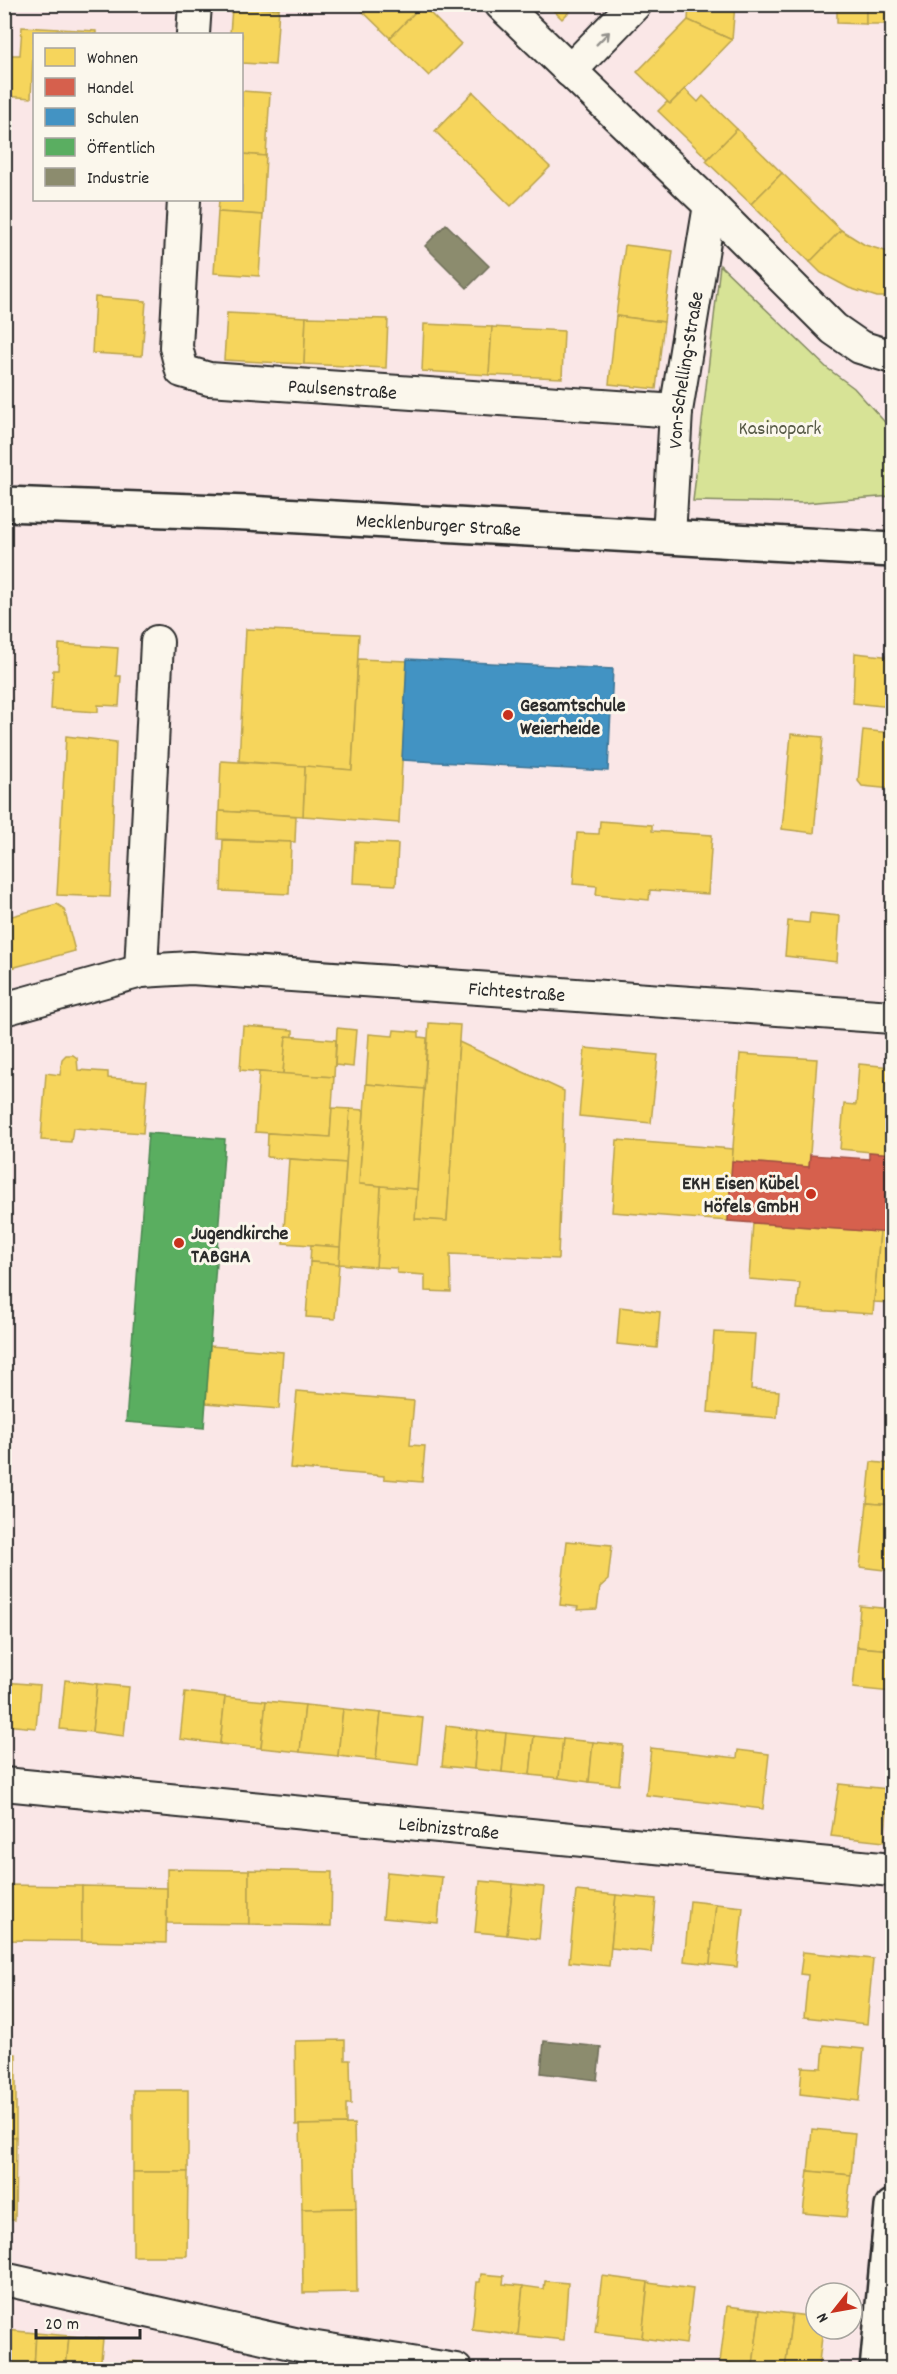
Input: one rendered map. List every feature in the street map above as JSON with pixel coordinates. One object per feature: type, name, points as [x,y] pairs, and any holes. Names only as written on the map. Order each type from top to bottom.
[{"type":"street","points":[[193,33],[195,4]]},
{"type":"street","points":[[501,4],[710,205],[834,329],[860,346],[892,357]]},
{"type":"street","points":[[570,70],[635,4]]},
{"type":"street","name":"Paulsenstraße","points":[[184,201],[176,347],[182,371],[209,379],[676,411]]},
{"type":"street","name":"Von-Schelling-Straße","points":[[669,537],[676,411],[710,205]]},
{"type":"street","name":"Mecklenburger Straße","points":[[4,504],[248,513],[669,537],[886,546]]},
{"type":"street","points":[[141,970],[157,642]]},
{"type":"street","name":"Fichtestraße","points":[[4,1009],[141,970],[191,968],[242,969],[892,1017]]},
{"type":"street","name":"Leibnizstraße","points":[[4,1784],[892,1870]]},
{"type":"street","points":[[877,2370],[892,2208]]},
{"type":"street","points":[[4,2279],[304,2346],[456,2370]]},
{"type":"green space","name":"Kasinopark","points":[[720,265],[827,368],[854,388],[892,430],[892,496],[804,503],[693,501]]},
{"type":"building: Wohnen","points":[[232,4],[280,4],[279,9],[232,7]]},
{"type":"building: Wohnen","points":[[355,4],[422,4],[422,5],[390,38]]},
{"type":"building: Wohnen","points":[[547,4],[577,4],[562,19]]},
{"type":"building: Wohnen","points":[[689,4],[735,4],[732,40],[688,20]]},
{"type":"building: Wohnen","points":[[837,4],[866,4],[866,24],[837,23]]},
{"type":"building: Wohnen","points":[[866,4],[892,4],[892,24],[866,24]]},
{"type":"building: Wohnen","points":[[422,5],[461,44],[429,76],[390,38]]},
{"type":"building: Wohnen","points":[[232,7],[279,9],[275,65],[243,63],[243,33],[230,33]]},
{"type":"building: Wohnen","points":[[688,20],[732,40],[670,104],[637,72]]},
{"type":"building: Wohnen","points":[[22,27],[96,31],[96,33],[33,33],[31,98],[5,96],[8,55],[20,55]]},
{"type":"building: Wohnen","points":[[685,89],[698,102],[703,96],[737,129],[708,159],[658,111],[667,102],[670,104]]},
{"type":"building: Wohnen","points":[[243,91],[270,93],[266,156],[243,154]]},
{"type":"building: Wohnen","points":[[473,92],[550,167],[511,206],[435,131]]},
{"type":"building: Wohnen","points":[[737,129],[782,173],[751,204],[706,161]]},
{"type":"building: Wohnen","points":[[243,154],[266,156],[263,215],[218,212],[219,201],[243,201]]},
{"type":"building: Wohnen","points":[[782,173],[841,230],[810,262],[751,204]]},
{"type":"building: Wohnen","points":[[218,212],[263,215],[259,276],[214,273]]},
{"type":"building: Wohnen","points":[[841,230],[865,245],[892,253],[892,297],[877,297],[849,288],[821,273],[810,262]]},
{"type":"building: Wohnen","points":[[625,245],[673,251],[664,322],[616,316]]},
{"type":"building: Wohnen","points":[[95,297],[146,301],[142,356],[92,353]]},
{"type":"building: Wohnen","points":[[227,313],[306,317],[304,364],[224,360]]},
{"type":"building: Wohnen","points":[[616,316],[664,322],[656,389],[609,384]]},
{"type":"building: Wohnen","points":[[306,317],[388,319],[386,368],[304,364]]},
{"type":"building: Wohnen","points":[[424,324],[492,327],[489,375],[422,371]]},
{"type":"building: Wohnen","points":[[492,327],[564,331],[562,378],[489,375]]},
{"type":"building: Wohnen","points":[[246,629],[359,634],[352,770],[239,761]]},
{"type":"building: Wohnen","points":[[59,644],[118,648],[116,676],[121,676],[119,706],[98,705],[98,712],[51,709],[53,670],[58,670]]},
{"type":"building: Wohnen","points":[[855,653],[892,657],[892,707],[853,703]]},
{"type":"building: Wohnen","points":[[358,659],[407,661],[399,823],[303,816],[305,766],[352,770]]},
{"type":"building: Wohnen","points":[[863,730],[891,733],[892,789],[862,786],[858,781]]},
{"type":"building: Wohnen","points":[[791,734],[823,737],[814,833],[782,829]]},
{"type":"building: Wohnen","points":[[66,736],[116,742],[110,897],[57,895]]},
{"type":"building: Wohnen","points":[[221,761],[305,766],[303,816],[219,811]]},
{"type":"building: Wohnen","points":[[219,811],[296,816],[295,842],[218,839]]},
{"type":"building: Wohnen","points":[[600,821],[652,825],[652,831],[712,835],[708,894],[650,890],[649,900],[596,895],[597,886],[573,884],[577,833],[599,834]]},
{"type":"building: Wohnen","points":[[223,840],[291,842],[289,894],[221,891]]},
{"type":"building: Wohnen","points":[[355,842],[398,844],[396,885],[353,883]]},
{"type":"building: Wohnen","points":[[57,904],[64,909],[75,951],[4,970],[4,918]]},
{"type":"building: Wohnen","points":[[810,913],[840,916],[837,962],[785,956],[788,921],[809,923]]},
{"type":"building: Wohnen","points":[[429,1023],[460,1025],[447,1221],[415,1219]]},
{"type":"building: Wohnen","points":[[243,1026],[293,1030],[293,1037],[286,1036],[283,1074],[240,1070]]},
{"type":"building: Wohnen","points":[[337,1028],[356,1030],[353,1067],[335,1065]]},
{"type":"building: Wohnen","points":[[394,1030],[419,1032],[419,1037],[427,1038],[424,1089],[366,1084],[369,1034],[393,1036]]},
{"type":"building: Wohnen","points":[[286,1036],[336,1040],[334,1077],[283,1074]]},
{"type":"building: Wohnen","points":[[459,1042],[564,1091],[558,1259],[450,1254],[451,1292],[425,1291],[425,1275],[397,1273],[396,1268],[376,1267],[381,1186],[417,1189],[415,1219],[447,1221]]},
{"type":"building: Wohnen","points":[[585,1048],[658,1055],[651,1123],[579,1116]]},
{"type":"building: Wohnen","points":[[740,1054],[817,1059],[809,1167],[732,1161]]},
{"type":"building: Wohnen","points":[[66,1055],[73,1055],[77,1058],[78,1070],[108,1072],[108,1078],[147,1081],[143,1133],[73,1128],[71,1142],[41,1140],[46,1073],[60,1075],[62,1059]]},
{"type":"building: Wohnen","points":[[859,1064],[892,1067],[892,1154],[840,1149],[844,1104],[856,1105]]},
{"type":"building: Wohnen","points":[[259,1072],[334,1077],[330,1137],[255,1132]]},
{"type":"building: Wohnen","points":[[366,1084],[424,1089],[417,1189],[359,1184]]},
{"type":"building: Wohnen","points":[[332,1108],[350,1109],[346,1163],[267,1157],[268,1133],[330,1137]]},
{"type":"building: Wohnen","points":[[350,1109],[364,1110],[359,1184],[381,1186],[376,1267],[339,1264]]},
{"type":"building: Wohnen","points":[[617,1140],[733,1149],[728,1221],[612,1212]]},
{"type":"building: Wohnen","points":[[289,1159],[346,1163],[340,1247],[283,1243]]},
{"type":"building: Wohnen","points":[[753,1223],[880,1232],[873,1314],[797,1309],[800,1283],[749,1279]]},
{"type":"building: Wohnen","points":[[880,1232],[892,1233],[892,1303],[874,1302]]},
{"type":"building: Wohnen","points":[[311,1245],[340,1247],[339,1264],[310,1262]]},
{"type":"building: Wohnen","points":[[310,1262],[339,1264],[335,1319],[306,1317]]},
{"type":"building: Wohnen","points":[[620,1307],[660,1312],[657,1348],[617,1344]]},
{"type":"building: Wohnen","points":[[714,1332],[755,1334],[751,1389],[779,1391],[777,1418],[708,1412]]},
{"type":"building: Wohnen","points":[[210,1346],[283,1352],[279,1409],[206,1403]]},
{"type":"building: Wohnen","points":[[297,1391],[414,1401],[410,1445],[425,1446],[422,1482],[384,1479],[384,1476],[290,1468]]},
{"type":"building: Wohnen","points":[[871,1462],[892,1464],[892,1505],[867,1503]]},
{"type":"building: Wohnen","points":[[867,1503],[892,1505],[892,1571],[860,1567]]},
{"type":"building: Wohnen","points":[[567,1541],[612,1545],[608,1580],[600,1587],[597,1609],[577,1610],[578,1607],[560,1605]]},
{"type":"building: Wohnen","points":[[860,1606],[892,1609],[892,1650],[857,1647]]},
{"type":"building: Wohnen","points":[[857,1647],[892,1650],[892,1692],[853,1688]]},
{"type":"building: Wohnen","points":[[65,1680],[97,1684],[92,1732],[60,1729]]},
{"type":"building: Wohnen","points":[[4,1682],[40,1685],[36,1728],[4,1725]]},
{"type":"building: Wohnen","points":[[97,1684],[129,1687],[124,1736],[92,1732]]},
{"type":"building: Wohnen","points":[[185,1692],[225,1697],[220,1744],[180,1739]]},
{"type":"building: Wohnen","points":[[225,1697],[266,1701],[261,1748],[220,1744]]},
{"type":"building: Wohnen","points":[[266,1701],[305,1705],[300,1752],[261,1748]]},
{"type":"building: Wohnen","points":[[305,1705],[343,1709],[338,1756],[300,1752]]},
{"type":"building: Wohnen","points":[[343,1709],[381,1713],[376,1760],[338,1756]]},
{"type":"building: Wohnen","points":[[381,1713],[423,1718],[418,1765],[376,1760]]},
{"type":"building: Wohnen","points":[[446,1726],[477,1730],[474,1769],[442,1766]]},
{"type":"building: Wohnen","points":[[477,1730],[506,1733],[502,1772],[474,1769]]},
{"type":"building: Wohnen","points":[[506,1733],[534,1736],[530,1775],[502,1772]]},
{"type":"building: Wohnen","points":[[534,1736],[563,1739],[559,1778],[530,1775]]},
{"type":"building: Wohnen","points":[[563,1739],[593,1742],[589,1782],[559,1778]]},
{"type":"building: Wohnen","points":[[593,1742],[623,1745],[619,1785],[589,1782]]},
{"type":"building: Wohnen","points":[[651,1748],[737,1758],[738,1750],[769,1754],[763,1809],[646,1795]]},
{"type":"building: Wohnen","points":[[839,1784],[889,1789],[884,1842],[831,1836]]},
{"type":"building: Wohnen","points":[[167,1869],[249,1870],[249,1924],[167,1923]]},
{"type":"building: Wohnen","points":[[249,1870],[332,1872],[331,1926],[249,1924]]},
{"type":"building: Wohnen","points":[[387,1872],[442,1877],[438,1923],[383,1918]]},
{"type":"building: Wohnen","points":[[480,1881],[513,1884],[507,1935],[475,1932]]},
{"type":"building: Wohnen","points":[[513,1884],[544,1887],[539,1939],[507,1935]]},
{"type":"building: Wohnen","points":[[4,1885],[82,1886],[82,1941],[4,1940]]},
{"type":"building: Wohnen","points":[[82,1886],[167,1888],[166,1943],[82,1941]]},
{"type":"building: Wohnen","points":[[576,1891],[616,1895],[609,1966],[569,1962]]},
{"type":"building: Wohnen","points":[[616,1895],[656,1899],[651,1952],[611,1948]]},
{"type":"building: Wohnen","points":[[690,1901],[716,1904],[710,1964],[684,1961]]},
{"type":"building: Wohnen","points":[[716,1904],[743,1907],[737,1967],[710,1964]]},
{"type":"building: Wohnen","points":[[803,1952],[873,1959],[867,2024],[804,2017],[808,1975],[800,1974]]},
{"type":"building: Wohnen","points":[[4,1971],[7,1990],[11,1991],[11,2035],[6,2035],[6,2054]]},
{"type":"building: Wohnen","points":[[345,2040],[345,2060],[350,2060],[351,2104],[346,2104],[346,2124],[296,2125],[295,2041]]},
{"type":"building: Wohnen","points":[[824,2045],[864,2049],[859,2101],[800,2094],[802,2067],[822,2068]]},
{"type":"building: Wohnen","points":[[4,2054],[16,2054],[16,2137],[4,2137]]},
{"type":"building: Wohnen","points":[[133,2090],[188,2090],[188,2172],[133,2172]]},
{"type":"building: Wohnen","points":[[354,2124],[356,2208],[302,2209],[300,2125]]},
{"type":"building: Wohnen","points":[[812,2129],[855,2133],[851,2175],[808,2171]]},
{"type":"building: Wohnen","points":[[4,2137],[16,2137],[15,2220],[4,2220]]},
{"type":"building: Wohnen","points":[[808,2171],[851,2175],[846,2217],[803,2213]]},
{"type":"building: Wohnen","points":[[133,2172],[188,2172],[187,2256],[133,2256]]},
{"type":"building: Wohnen","points":[[356,2208],[357,2292],[303,2293],[302,2209]]},
{"type":"building: Wohnen","points":[[481,2274],[504,2276],[503,2284],[523,2286],[518,2335],[472,2329],[477,2282],[480,2282]]},
{"type":"building: Wohnen","points":[[602,2276],[648,2282],[642,2338],[595,2332]]},
{"type":"building: Wohnen","points":[[545,2281],[568,2283],[564,2340],[518,2335],[523,2286],[544,2289]]},
{"type":"building: Wohnen","points":[[648,2283],[693,2289],[686,2344],[642,2338]]},
{"type":"building: Wohnen","points":[[727,2306],[760,2310],[753,2366],[720,2362]]},
{"type":"building: Wohnen","points":[[760,2310],[792,2314],[785,2370],[753,2366]]},
{"type":"building: Wohnen","points":[[792,2314],[804,2316],[804,2341],[822,2341],[818,2370],[785,2370]]},
{"type":"building: Wohnen","points":[[6,2330],[36,2333],[34,2368],[4,2370]]},
{"type":"building: Wohnen","points":[[36,2333],[69,2336],[66,2370],[34,2370]]},
{"type":"building: Wohnen","points":[[69,2336],[103,2339],[100,2370],[66,2370]]},
{"type":"building: Wohnen","points":[[129,2361],[159,2364],[159,2370],[128,2370]]},
{"type":"building: Wohnen","points":[[159,2364],[191,2367],[191,2370],[159,2370]]},
{"type":"building: Handel","name":"EKH Eisen Kübel Höfels GmbH","points":[[869,1152],[892,1154],[892,1233],[728,1221],[732,1161],[809,1167],[810,1155],[869,1159]]},
{"type":"building: Schulen","name":"Gesamtschule Weierheide","points":[[407,659],[613,669],[608,771],[402,760]]},
{"type":"building: Öffentlich","name":"Jugendkirche TABGHA","points":[[148,1133],[225,1139],[204,1428],[126,1422]]},
{"type":"building: Industrie","points":[[446,224],[489,266],[467,288],[425,246]]},
{"type":"building: Industrie","points":[[544,2041],[601,2047],[597,2080],[541,2073]]},
{"type":"place","name":"Gesamtschule Weierheide","points":[[508,715]]},
{"type":"place","name":"EKH Eisen Kübel Höfels GmbH","points":[[811,1194]]},
{"type":"place","name":"Jugendkirche TABGHA","points":[[179,1243]]}]
